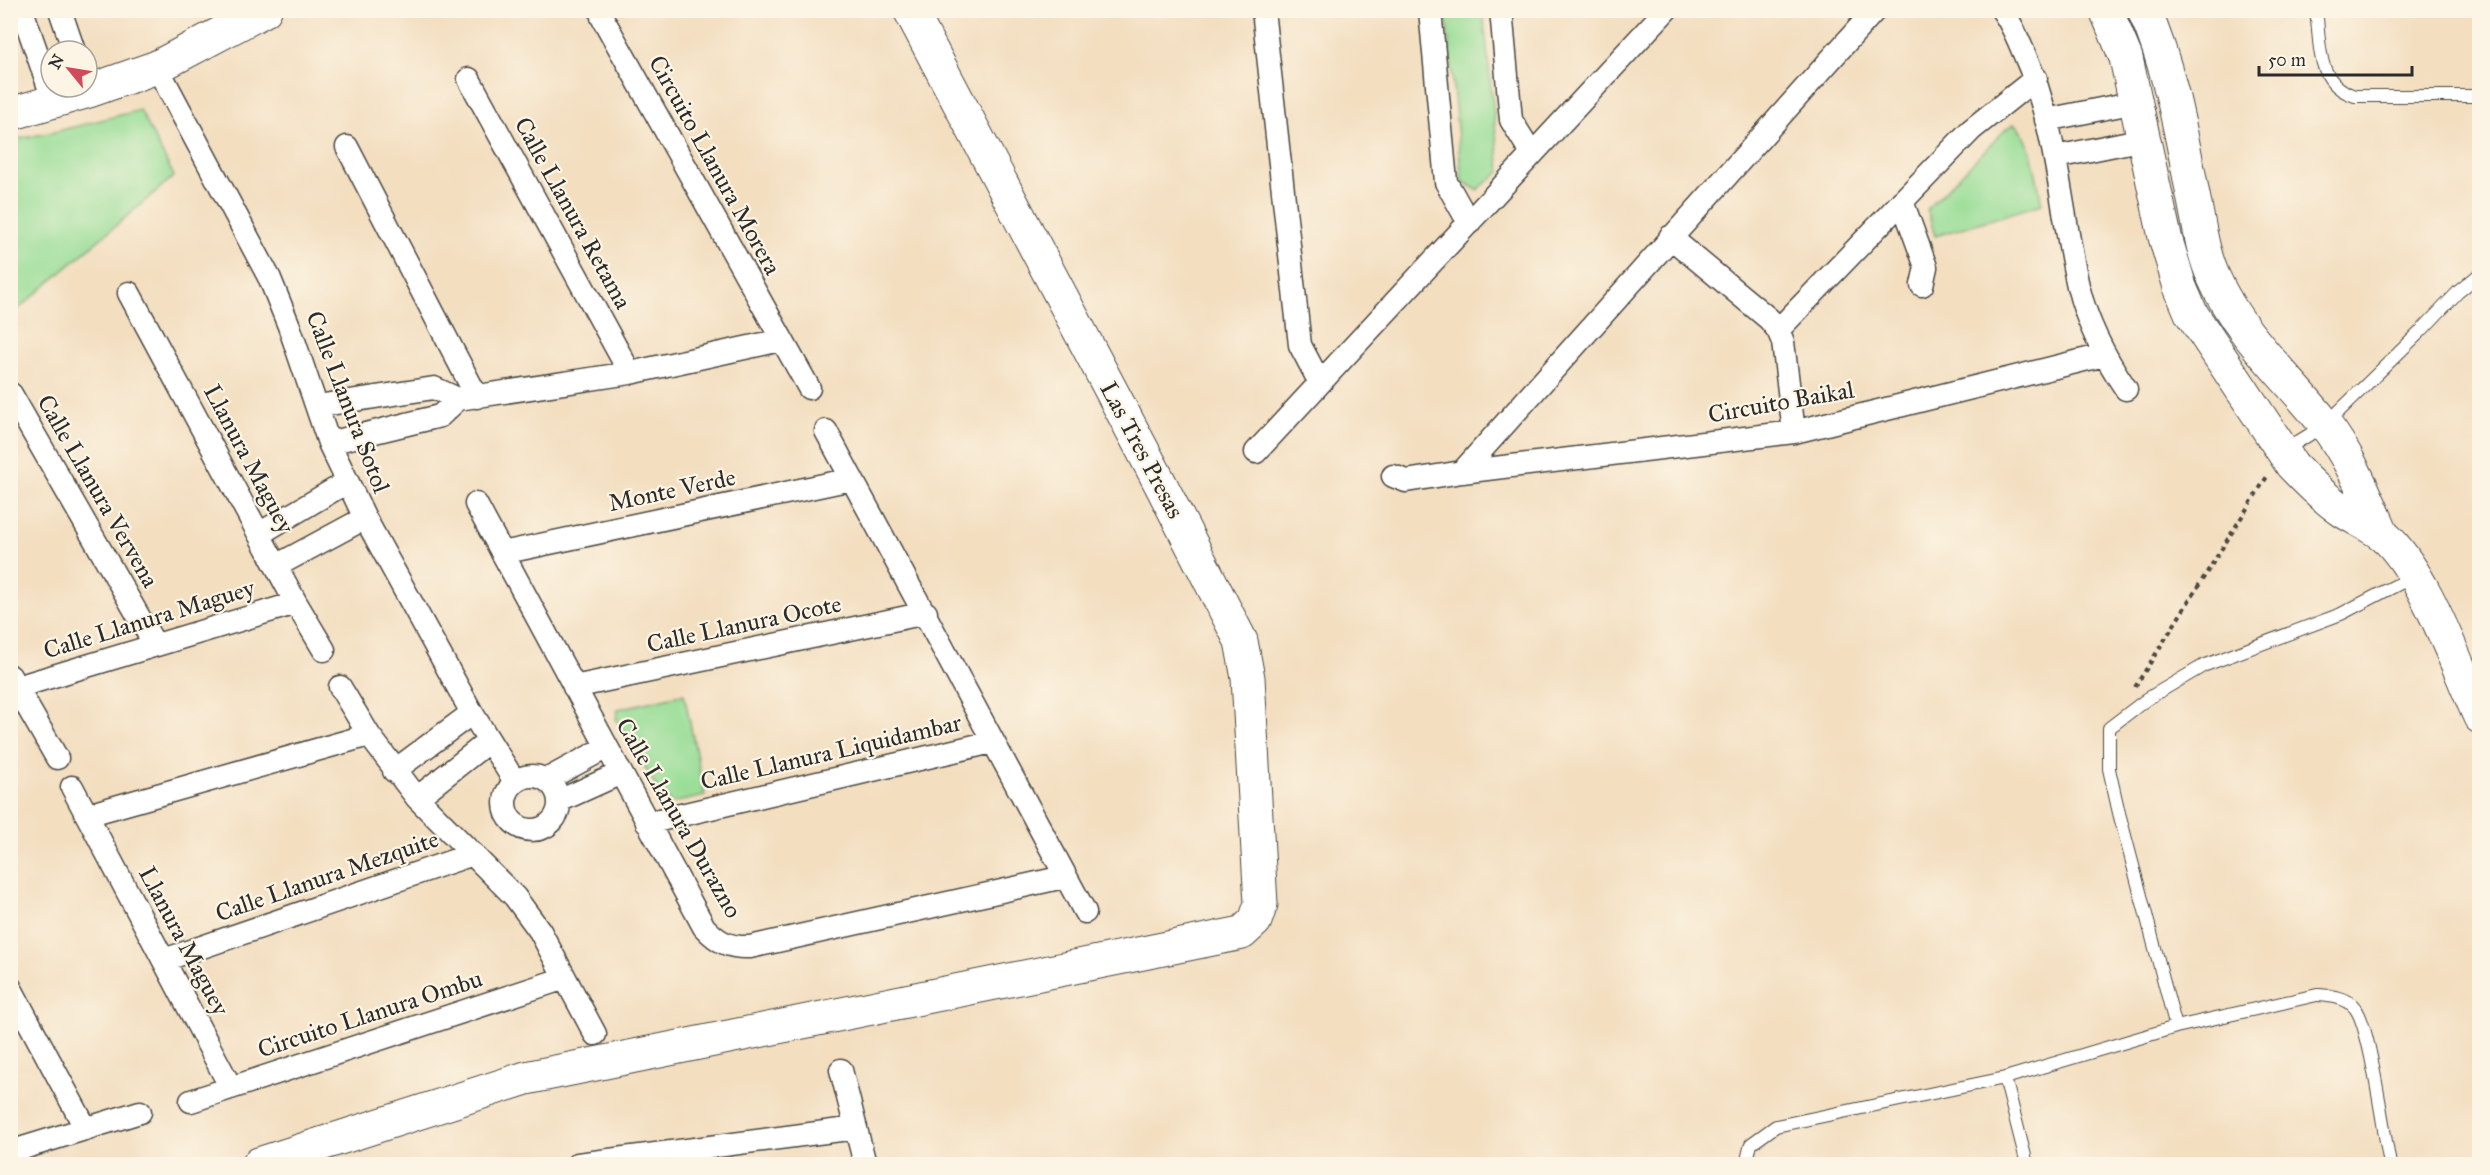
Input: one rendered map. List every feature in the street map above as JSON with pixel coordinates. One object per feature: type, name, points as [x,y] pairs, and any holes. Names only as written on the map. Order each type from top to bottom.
[{"type":"street","points":[[22,10],[54,102]]},
{"type":"street","points":[[60,10],[70,39]]},
{"type":"street","points":[[99,85],[157,67],[265,10]]},
{"type":"street","name":"Las Tres Presas","points":[[259,1164],[526,1078],[1242,933],[1255,921],[1261,903],[1248,678],[1241,641],[910,10]]},
{"type":"street","points":[[1263,10],[1300,345],[1320,383]]},
{"type":"street","points":[[1430,10],[1446,182],[1469,223]]},
{"type":"street","points":[[1501,10],[1511,120],[1532,154]]},
{"type":"street","points":[[1256,452],[1666,10]]},
{"type":"street","points":[[1462,472],[1875,10]]},
{"type":"street","points":[[2002,10],[2036,78],[2056,157],[2079,287],[2104,355],[2126,389]]},
{"type":"street","points":[[2106,10],[2126,58],[2164,237],[2180,287],[2192,313],[2282,451],[2315,489],[2342,510],[2383,535]]},
{"type":"street","points":[[2144,10],[2155,34],[2180,131],[2202,244],[2214,278],[2230,311],[2244,331],[2325,425],[2351,465],[2383,535],[2414,576],[2438,621],[2480,717]]},
{"type":"street","name":"Circuito Llanura Morera","points":[[602,17],[809,388]]},
{"type":"street","name":"Calle Llanura Sotol","points":[[157,67],[270,279],[329,443],[365,518],[472,712],[515,782]]},
{"type":"street","points":[[1778,330],[1971,130],[2036,78]]},
{"type":"street","name":"Calle Llanura Retama","points":[[470,79],[630,373]]},
{"type":"street","points":[[10,114],[61,99]]},
{"type":"street","points":[[2046,120],[2136,102]]},
{"type":"street","points":[[2056,157],[2144,139]]},
{"type":"street","points":[[347,147],[468,398]]},
{"type":"street","points":[[1902,201],[1926,267],[1922,285]]},
{"type":"street","points":[[1670,237],[1769,319],[1778,330],[1783,342],[1794,432]]},
{"type":"street","name":"Llanura Maguey","points":[[129,293],[296,603],[324,650]]},
{"type":"street","points":[[329,443],[433,418],[468,398],[630,373],[781,340]]},
{"type":"street","name":"Circuito Baikal","points":[[1393,476],[1406,481],[1462,472],[1794,432],[2104,355]]},
{"type":"street","points":[[317,406],[434,388],[468,398]]},
{"type":"street","name":"Calle Llanura Vervena","points":[[11,394],[155,645]]},
{"type":"street","points":[[826,431],[926,613],[1064,878],[1085,912]]},
{"type":"street","points":[[2315,489],[2351,465]]},
{"type":"street","name":"Monte Verde","points":[[502,553],[852,479]]},
{"type":"street","points":[[259,534],[347,482]]},
{"type":"street","name":"Calle Llanura Durazno","points":[[476,504],[704,927],[714,938],[726,945],[750,947],[1064,878]]},
{"type":"street","name":"Calle Llanura Maguey","points":[[276,566],[365,518]]},
{"type":"street","name":"Calle Llanura Maguey","points":[[14,682],[155,645],[296,603]]},
{"type":"street","name":"Calle Llanura Ocote","points":[[574,687],[926,613]]},
{"type":"street","points":[[14,682],[57,758]]},
{"type":"street","points":[[340,687],[394,771],[417,798],[515,897],[540,931],[595,1034]]},
{"type":"street","points":[[394,771],[472,712]]},
{"type":"street","points":[[87,815],[369,735]]},
{"type":"street","points":[[417,798],[489,741]]},
{"type":"street","name":"Calle Llanura Liquidambar","points":[[647,823],[992,742]]},
{"type":"street","points":[[546,780],[607,747]]},
{"type":"street","points":[[559,801],[621,773]]},
{"type":"street","points":[[530,776],[546,780],[553,785],[559,801],[558,810],[548,825],[531,830],[522,828],[514,823],[506,807],[506,798],[515,782],[530,776]]},
{"type":"street","name":"Llanura Maguey","points":[[72,787],[231,1088]]},
{"type":"street","name":"Calle Llanura Mezquite","points":[[164,960],[474,854]]},
{"type":"street","name":"Circuito Llanura Ombu","points":[[191,1101],[565,978]]},
{"type":"street","points":[[12,992],[86,1129]]},
{"type":"street","points":[[841,1070],[866,1164]]},
{"type":"street","points":[[10,1152],[140,1112]]},
{"type":"street","points":[[578,1164],[719,1155],[856,1128]]},
{"type":"lane","points":[[2316,10],[2325,74],[2335,86],[2347,93],[2355,96],[2480,96]]},
{"type":"lane","points":[[2282,451],[2325,425],[2458,292],[2480,274]]},
{"type":"lane","points":[[2176,1027],[2109,769],[2109,728],[2147,699],[2203,666],[2341,614],[2414,576]]},
{"type":"lane","points":[[1746,1164],[1751,1144],[1776,1126],[2005,1078],[2176,1027],[2317,995],[2334,996],[2355,1006],[2365,1029],[2390,1164]]},
{"type":"lane","points":[[2005,1078],[2027,1164]]},
{"type":"path","points":[[2134,688],[2282,451]]},
{"type":"green space","points":[[1446,11],[1483,11],[1500,172],[1477,190],[1462,181]]},
{"type":"green space","points":[[140,110],[174,176],[11,315],[11,140],[54,132]]},
{"type":"green space","points":[[2014,124],[2025,138],[2029,149],[2042,204],[1935,236],[1927,209],[2006,129]]},
{"type":"green space","points":[[684,694],[705,796],[673,803],[662,796],[616,719],[618,709]]}]
